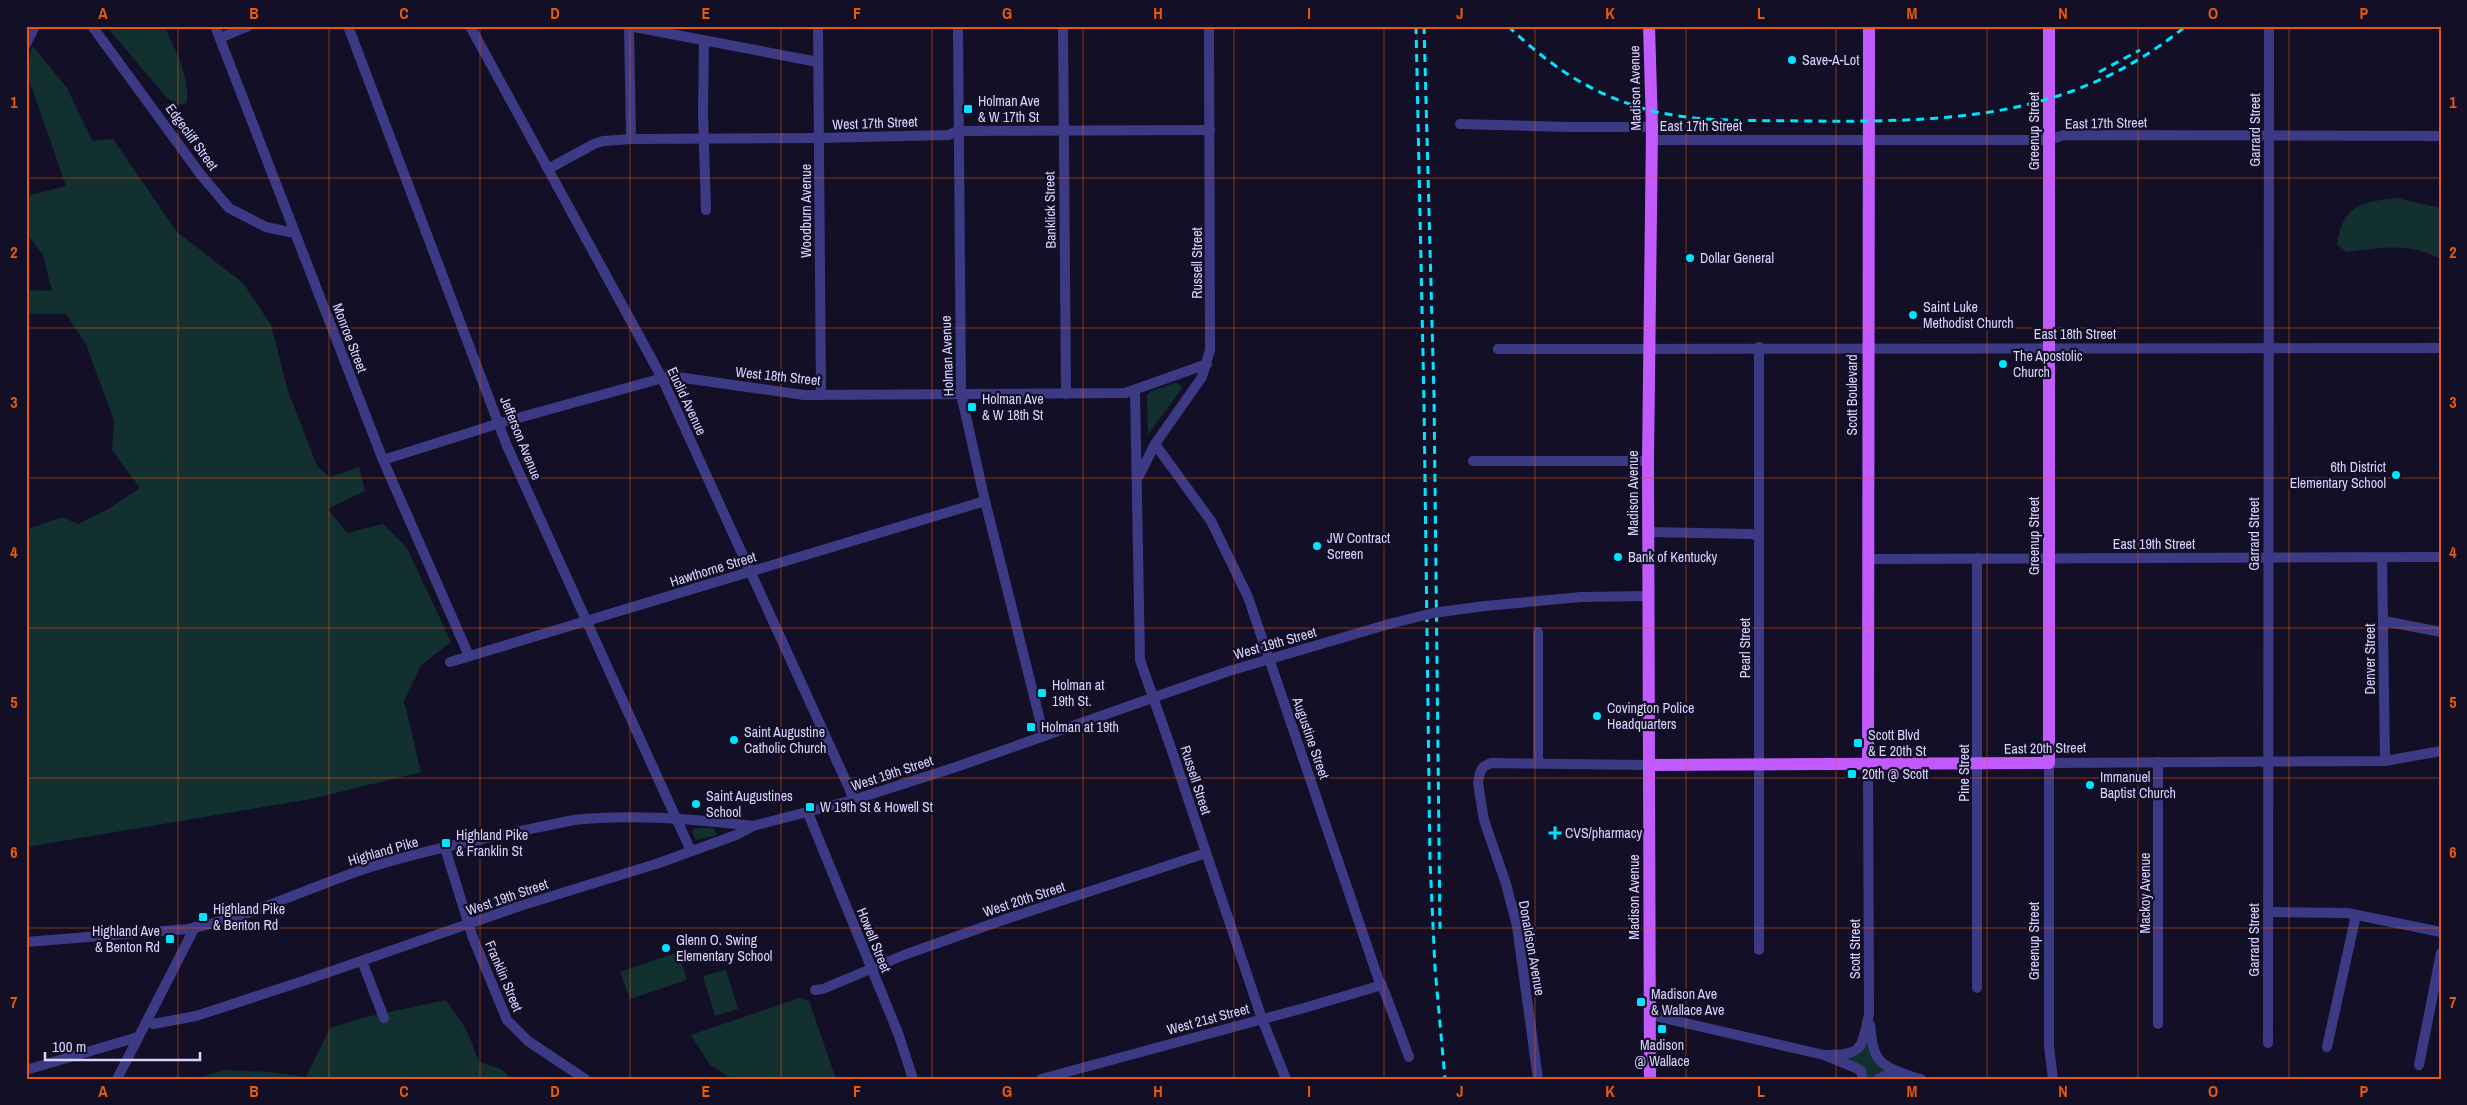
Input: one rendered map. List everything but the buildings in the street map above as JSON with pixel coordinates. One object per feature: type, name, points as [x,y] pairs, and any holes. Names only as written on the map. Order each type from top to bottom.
[{"type":"main road","name":"Madison Avenue","points":[[1649,26],[1651,133],[1648,348],[1650,1079]]},
{"type":"main road","name":"Scott Boulevard","points":[[1868,764],[1867,348],[1869,26]]},
{"type":"main road","name":"Greenup Street","points":[[2049,26],[2049,763]]},
{"type":"main road","name":"East 20th Street","points":[[1649,764],[2049,763]]},
{"type":"street","points":[[26,44],[35,26]]},
{"type":"street","name":"Edgecliff Street","points":[[92,26],[201,175],[229,208],[266,227],[294,233]]},
{"type":"street","name":"Monroe Street","points":[[215,26],[383,460],[469,656]]},
{"type":"street","points":[[220,38],[249,26]]},
{"type":"street","name":"Jefferson Avenue","points":[[348,26],[500,423],[507,446],[691,851]]},
{"type":"street","name":"Euclid Avenue","points":[[470,26],[662,378],[752,572],[853,800]]},
{"type":"street","points":[[631,139],[629,26],[818,62]]},
{"type":"street","name":"Woodburn Avenue","points":[[818,26],[822,395]]},
{"type":"street","name":"Holman Avenue","points":[[958,26],[961,394],[985,501],[1044,736]]},
{"type":"street","name":"Banklick Street","points":[[1062,26],[1066,394]]},
{"type":"street","name":"Russell Street","points":[[1138,479],[1155,444],[1202,377],[1210,350],[1209,26]]},
{"type":"street","name":"Garrard Street","points":[[2268,1043],[2269,26]]},
{"type":"street","points":[[704,41],[706,210]]},
{"type":"street","points":[[1460,124],[1651,133]]},
{"type":"street","name":"West 17th Street","points":[[548,169],[594,144],[603,141],[631,139],[948,135],[958,131],[1210,130]]},
{"type":"street","name":"East 17th Street","points":[[1651,133],[1868,140],[2049,140],[2064,135],[2441,136]]},
{"type":"street","name":"Pearl Street","points":[[1759,347],[1759,950]]},
{"type":"street","points":[[1498,349],[1648,348]]},
{"type":"street","name":"East 18th Street","points":[[1648,348],[2441,348]]},
{"type":"street","name":"West 18th Street","points":[[383,460],[500,423],[670,376],[804,395],[1125,393],[1207,364]]},
{"type":"street","name":"Russell Street","points":[[1136,390],[1140,660],[1262,1019],[1286,1079]]},
{"type":"street","name":"Augustine Street","points":[[1155,444],[1215,530],[1248,598],[1382,985],[1409,1057]]},
{"type":"street","points":[[1473,461],[1648,460]]},
{"type":"street","name":"Hawthorne Street","points":[[450,662],[985,501]]},
{"type":"street","points":[[1648,532],[1751,534],[1759,536]]},
{"type":"street","name":"East 19th Street","points":[[1867,559],[2441,557]]},
{"type":"street","name":"Pine Street","points":[[1977,558],[1977,988]]},
{"type":"street","name":"Denver Street","points":[[2382,558],[2385,761]]},
{"type":"street","name":"West 19th Street","points":[[153,1024],[196,1016],[691,851],[736,835],[753,826],[853,800],[1044,736],[1228,671],[1389,624],[1433,613],[1485,606],[1581,596],[1648,596]]},
{"type":"street","points":[[2384,621],[2441,632]]},
{"type":"street","points":[[1538,632],[1538,763],[1649,764]]},
{"type":"street","name":"East 20th Street","points":[[2049,763],[2385,761],[2441,751]]},
{"type":"street","name":"Mackoy Avenue","points":[[2158,762],[2158,1024]]},
{"type":"street","name":"Donaldson Avenue","points":[[1538,763],[1490,763],[1483,767],[1478,782],[1484,820],[1506,884],[1517,926],[1538,1079]]},
{"type":"street","name":"Greenup Street","points":[[2049,763],[2050,1046]]},
{"type":"street","name":"Scott Street","points":[[1824,1055],[1848,1054],[1858,1050],[1863,1041],[1869,1014],[1868,764]]},
{"type":"street","name":"Howell Street","points":[[808,813],[898,1033],[913,1079]]},
{"type":"street","name":"Highland Pike","points":[[26,942],[195,927],[266,907],[374,866],[445,848],[574,820],[677,820],[753,826]]},
{"type":"street","name":"Franklin Street","points":[[445,848],[469,924],[507,1020],[528,1041],[585,1079]]},
{"type":"street","name":"West 20th Street","points":[[814,990],[823,989],[871,968],[1003,920],[1206,853]]},
{"type":"street","points":[[2268,912],[2356,915],[2441,932]]},
{"type":"street","points":[[2327,1047],[2356,915]]},
{"type":"street","points":[[117,1079],[195,927]]},
{"type":"street","points":[[2419,1065],[2441,953]]},
{"type":"street","points":[[362,960],[384,1018]]},
{"type":"street","name":"West 21st Street","points":[[1041,1079],[1369,991],[1382,985]]},
{"type":"street","points":[[1869,1014],[1872,1041],[1877,1058],[1882,1064],[1917,1078]]},
{"type":"street","points":[[1650,1015],[1824,1055],[1856,1068],[1860,1071],[1863,1079]]},
{"type":"street","points":[[26,1070],[138,1037]]},
{"type":"street","points":[[2045,1079],[2050,1046]]},
{"type":"street","points":[[2050,1046],[2053,1079]]},
{"type":"street","points":[[1878,1079],[1890,1074],[1917,1078]]},
{"type":"green space","points":[[106,26],[164,26],[184,73],[187,103],[178,105],[168,99]]},
{"type":"green space","points":[[32,45],[67,88],[92,141],[113,139],[177,232],[243,283],[271,325],[288,391],[317,466],[330,477],[359,467],[365,491],[328,509],[347,533],[383,524],[407,548],[451,642],[421,665],[404,701],[421,772],[311,799],[26,847],[26,530],[62,517],[78,524],[105,511],[140,488],[112,450],[114,421],[86,344],[66,314],[26,314],[26,290],[52,291],[43,255],[26,233],[26,203],[31,195],[66,186],[27,74]]},
{"type":"green space","points":[[2396,198],[2441,208],[2441,259],[2406,248],[2347,252],[2337,245],[2343,222],[2355,208],[2363,204]]},
{"type":"green space","points":[[1175,383],[1180,384],[1182,388],[1148,435],[1147,395],[1151,391]]},
{"type":"green space","points":[[695,828],[714,828],[717,835],[696,840],[692,832]]},
{"type":"green space","points":[[678,952],[687,980],[630,999],[620,972]]},
{"type":"green space","points":[[726,970],[738,1009],[715,1016],[703,976]]},
{"type":"green space","points":[[799,998],[809,1001],[836,1079],[733,1079],[710,1065],[691,1035]]},
{"type":"green space","points":[[446,1000],[466,1029],[479,1062],[501,1069],[512,1079],[195,1079],[224,1070],[270,1072],[306,1077],[330,1028],[366,1017]]},
{"type":"green space","points":[[1869,1014],[1874,1054],[1893,1070],[1878,1079],[1863,1079],[1844,1062],[1848,1055],[1858,1049]]},
{"type":"railway","points":[[1416,26],[1424,403],[1430,861],[1435,968],[1445,1079]]},
{"type":"railway","points":[[1424,26],[1434,396],[1440,929]]},
{"type":"railway","points":[[1508,26],[1553,64],[1584,84],[1619,100],[1638,107],[1678,116],[1758,121],[1904,120],[1954,117],[2002,110],[2050,99],[2096,81],[2141,58],[2186,26]]},
{"type":"railway","points":[[2099,72],[2140,50]]},
{"type":"place","name":"Save-A-Lot","points":[[1792,60]]},
{"type":"place","name":"Holman Ave & W 17th St","points":[[968,109]]},
{"type":"place","name":"Dollar General","points":[[1690,258]]},
{"type":"place","name":"Saint Luke Methodist Church","points":[[1913,315]]},
{"type":"place","name":"The Apostolic Church","points":[[2003,364]]},
{"type":"place","name":"Holman Ave & W 18th St","points":[[972,407]]},
{"type":"place","name":"6th District Elementary School","points":[[2396,475]]},
{"type":"place","name":"JW Contract Screen","points":[[1317,546]]},
{"type":"place","name":"Bank of Kentucky","points":[[1618,557]]},
{"type":"place","name":"Holman at 19th St.","points":[[1042,693]]},
{"type":"place","name":"Covington Police Headquarters","points":[[1597,716]]},
{"type":"place","name":"Holman at 19th","points":[[1031,727]]},
{"type":"place","name":"Saint Augustine Catholic Church","points":[[734,740]]},
{"type":"place","name":"Scott Blvd & E 20th St","points":[[1858,743]]},
{"type":"place","name":"20th @ Scott","points":[[1852,774]]},
{"type":"place","name":"Immanuel Baptist Church","points":[[2090,785]]},
{"type":"place","name":"Saint Augustines School","points":[[696,804]]},
{"type":"place","name":"W 19th St & Howell St","points":[[810,807]]},
{"type":"place","name":"CVS/pharmacy","points":[[1555,833]]},
{"type":"place","name":"Highland Pike & Franklin St","points":[[446,843]]},
{"type":"place","name":"Highland Pike & Benton Rd","points":[[203,917]]},
{"type":"place","name":"Highland Ave & Benton Rd","points":[[170,939]]},
{"type":"place","name":"Glenn O. Swing Elementary School","points":[[666,948]]},
{"type":"place","name":"Madison Ave & Wallace Ave","points":[[1641,1002]]},
{"type":"place","name":"Madison @ Wallace","points":[[1662,1029]]}]
